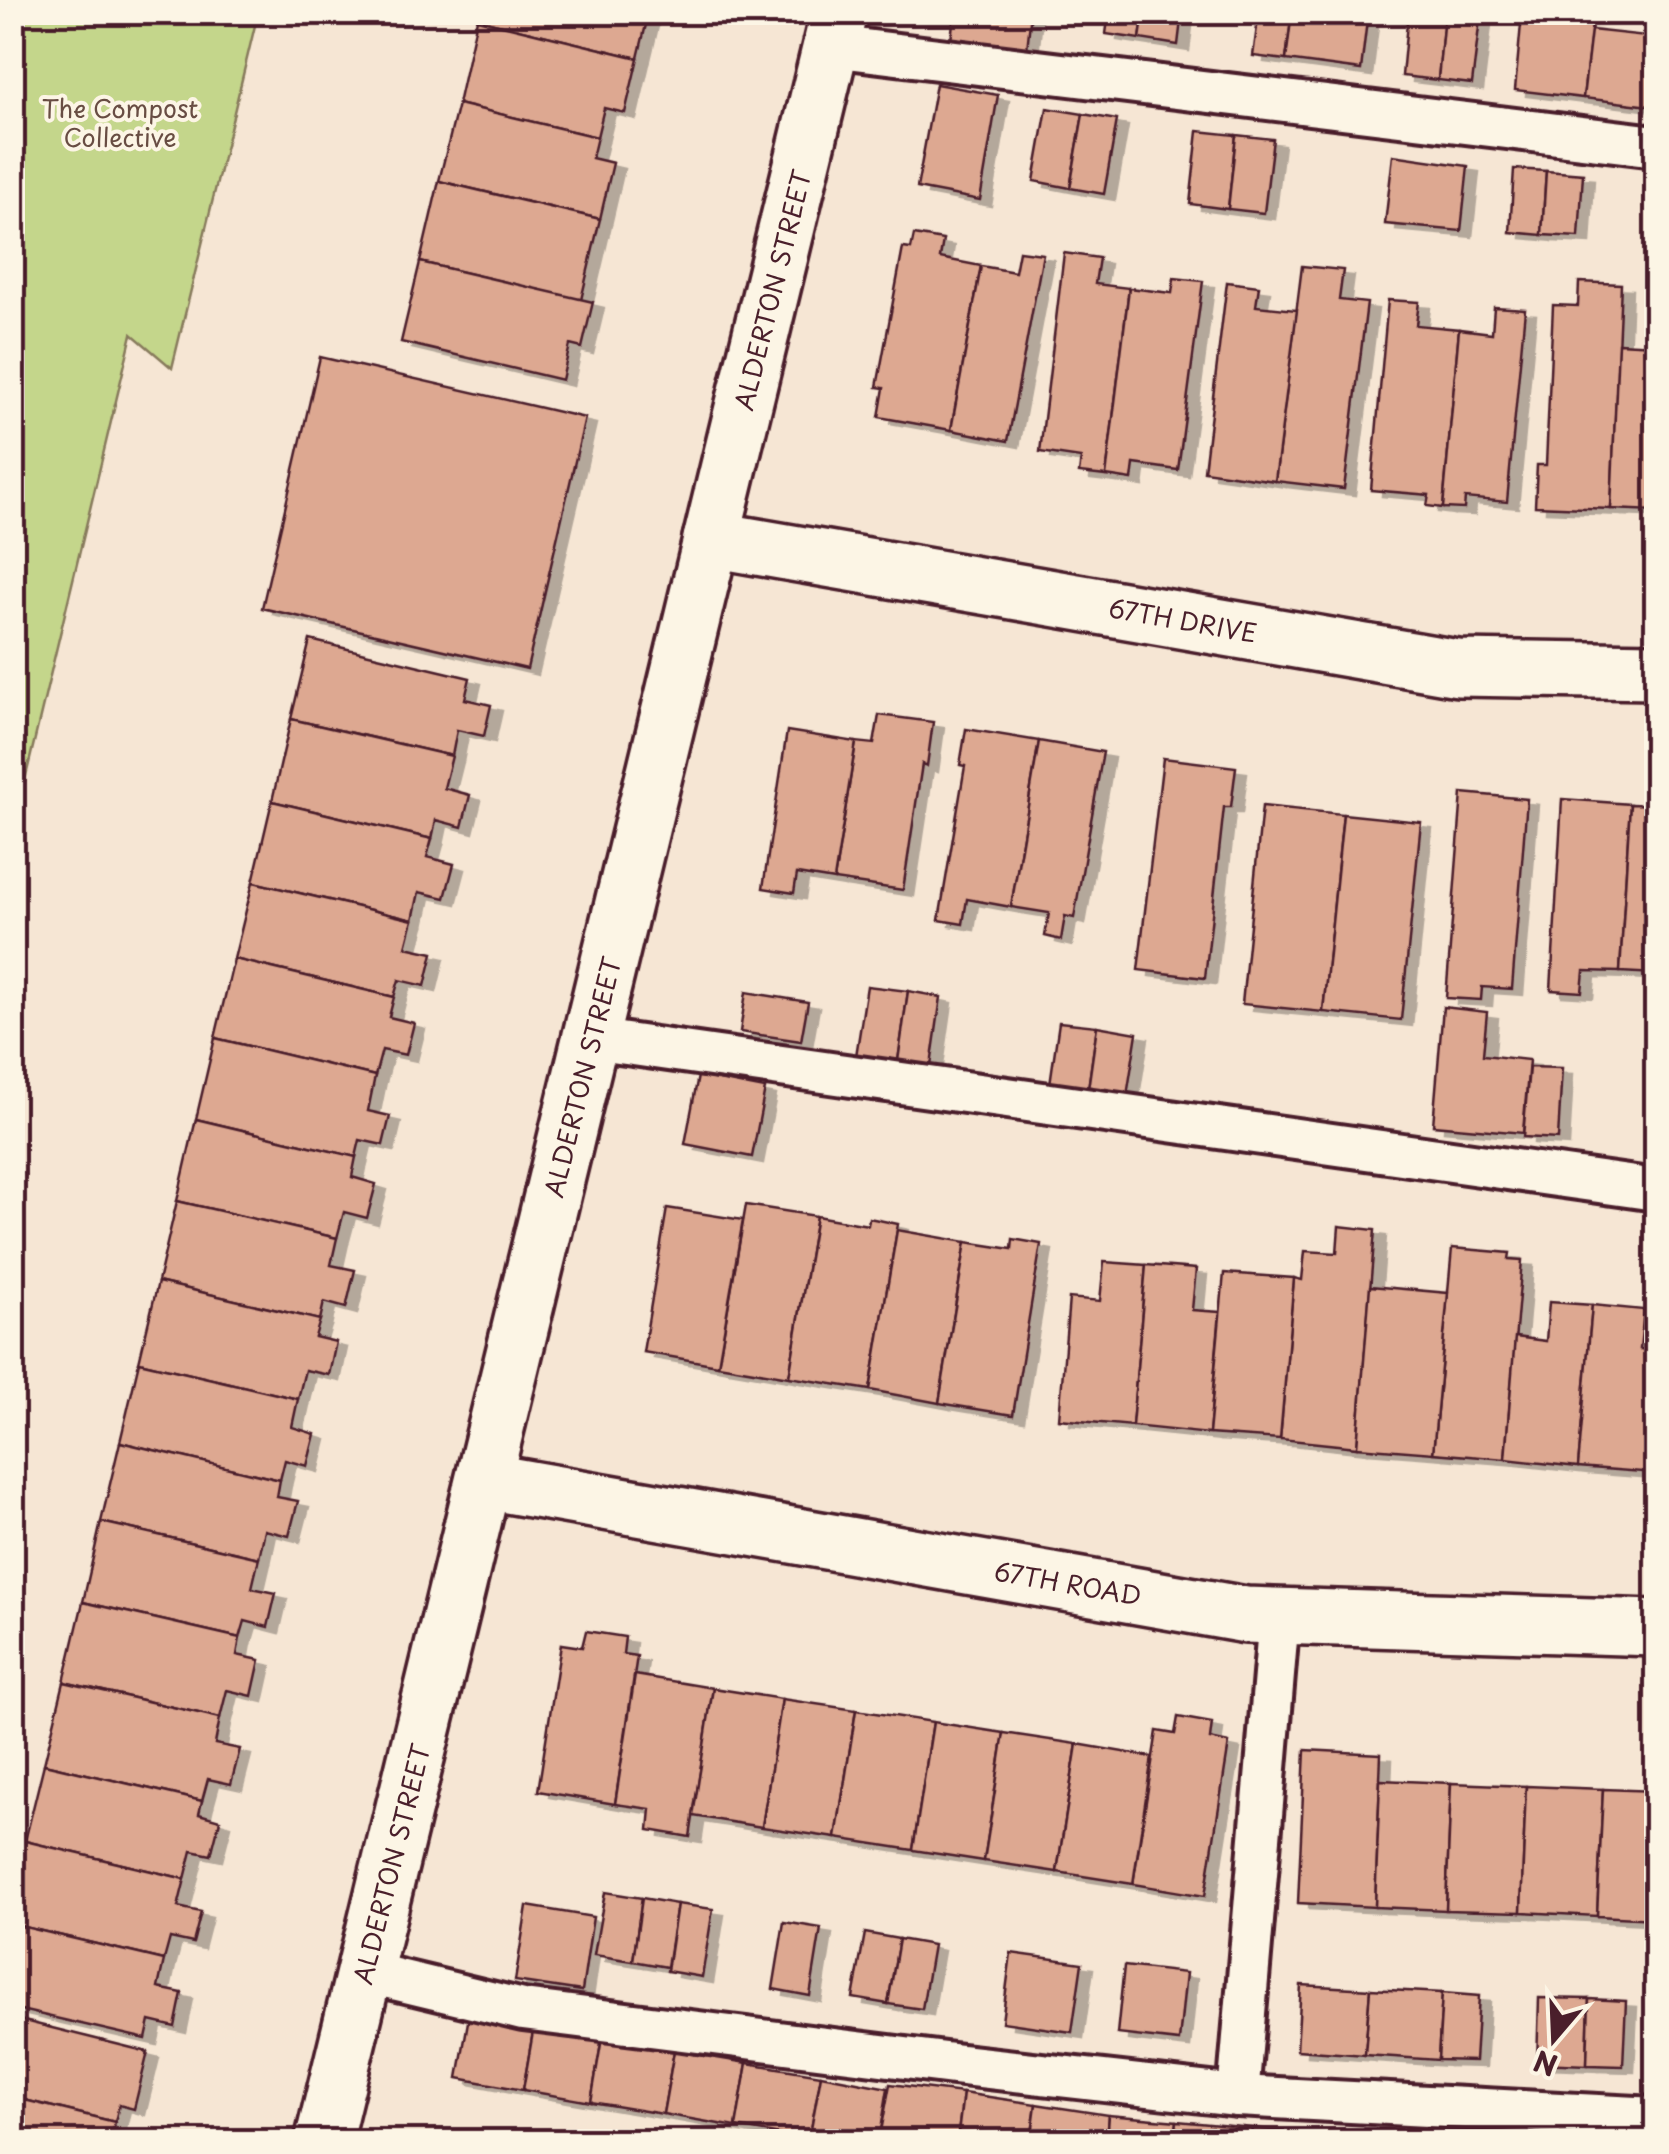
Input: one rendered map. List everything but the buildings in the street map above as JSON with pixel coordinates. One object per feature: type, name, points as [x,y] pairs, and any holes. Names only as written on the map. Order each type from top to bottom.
[{"type":"street","name":"ALDERTON STREET","points":[[323,2142],[835,29]]},
{"type":"street","name":"67TH DRIVE","points":[[712,539],[1458,668],[1656,671]]},
{"type":"street","name":"67TH ROAD","points":[[485,1481],[1227,1612],[1656,1628]]},
{"type":"lane","points":[[835,29],[1656,146]]},
{"type":"lane","points":[[591,1039],[1656,1190]]},
{"type":"lane","points":[[1238,2096],[1279,1616]]},
{"type":"lane","points":[[365,1972],[523,2010],[954,2064],[1238,2096],[1656,2118]]},
{"type":"green space","name":"The Compost Collective","points":[[13,12],[258,13],[172,368],[132,334],[13,830]]}]
